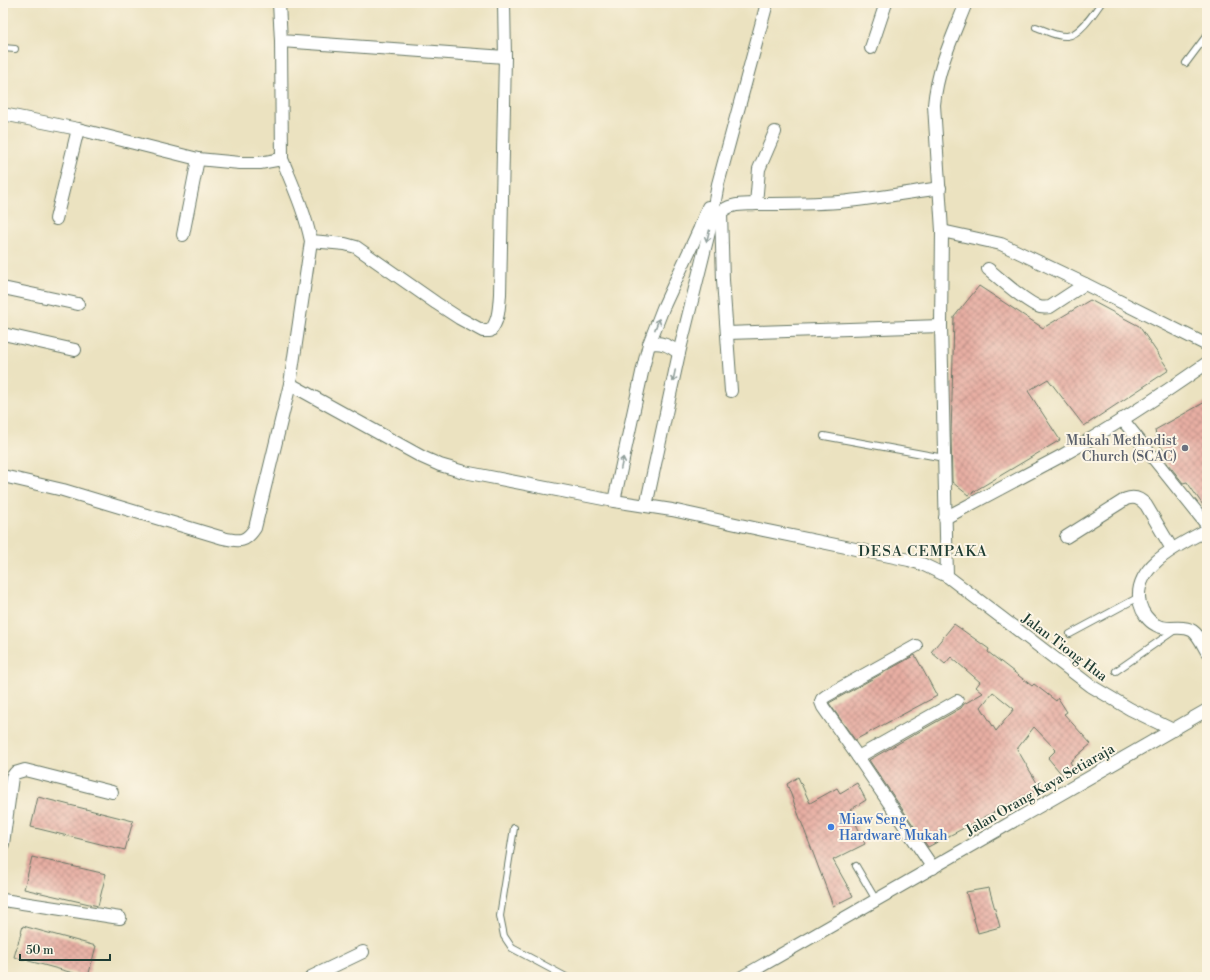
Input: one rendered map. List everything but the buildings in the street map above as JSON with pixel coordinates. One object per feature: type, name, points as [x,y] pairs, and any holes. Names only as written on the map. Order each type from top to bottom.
[{"type":"street","points":[[3,476],[63,490],[232,540],[248,538],[255,528],[290,384],[311,241],[304,213],[282,159],[281,41],[279,3]]},
{"type":"street","points":[[311,241],[345,244],[356,248],[459,318],[483,331],[490,331],[496,322],[499,304],[505,57],[504,3]]},
{"type":"street","points":[[646,506],[679,353],[710,228],[718,184],[767,3]]},
{"type":"street","points":[[871,48],[886,3]]},
{"type":"street","points":[[947,576],[941,326],[942,231],[934,105],[935,89],[939,73],[966,3]]},
{"type":"street","points":[[281,41],[505,57]]},
{"type":"street","points":[[3,114],[78,129],[198,159],[240,163],[260,163],[282,159]]},
{"type":"street","points":[[56,219],[78,129]]},
{"type":"street","points":[[756,204],[759,168],[775,132]]},
{"type":"street","points":[[183,235],[198,159]]},
{"type":"street","points":[[614,501],[649,344],[663,308],[718,184]]},
{"type":"street","points":[[731,391],[723,280],[721,213],[726,208],[731,206],[756,204],[811,204],[866,200],[940,188]]},
{"type":"street","points":[[942,231],[1000,244],[1207,345]]},
{"type":"street","points":[[988,269],[1020,295],[1044,308],[1050,307],[1084,284]]},
{"type":"street","points":[[3,288],[78,304]]},
{"type":"street","points":[[727,333],[941,326]]},
{"type":"street","points":[[3,334],[75,350]]},
{"type":"street","points":[[649,344],[663,344],[679,353]]},
{"type":"street","points":[[945,518],[1064,454],[1173,387],[1207,363]]},
{"type":"street","name":"Jalan Tiong Hua","points":[[290,384],[404,448],[440,465],[464,472],[705,517],[910,560],[922,564],[947,576],[1091,686],[1130,709],[1173,730]]},
{"type":"street","points":[[1122,419],[1207,525]]},
{"type":"street","points":[[1066,537],[1126,498],[1136,497],[1146,504],[1172,549]]},
{"type":"street","points":[[1207,530],[1172,549],[1149,568],[1140,587],[1138,597],[1142,610],[1149,620],[1162,628],[1186,627],[1196,634],[1207,652]]},
{"type":"street","points":[[916,646],[822,699],[821,702],[932,868]]},
{"type":"street","points":[[858,756],[957,701]]},
{"type":"street","name":"Jalan Orang Kaya Setiaraja","points":[[742,977],[1207,710]]},
{"type":"street","points":[[3,844],[12,777],[20,770],[48,775],[112,792]]},
{"type":"street","points":[[3,900],[120,918]]},
{"type":"street","points":[[311,977],[363,952]]},
{"type":"lane","points":[[1036,27],[1060,35],[1071,35],[1086,22],[1101,3]]},
{"type":"lane","points":[[1186,63],[1207,35]]},
{"type":"lane","points":[[3,48],[15,49]]},
{"type":"lane","points":[[824,436],[944,458]]},
{"type":"lane","points":[[1070,634],[1138,597]]},
{"type":"lane","points":[[1116,671],[1179,627]]},
{"type":"lane","points":[[514,828],[500,916],[504,936],[507,943],[512,948],[558,975],[566,977]]},
{"type":"lane","points":[[856,866],[876,900]]},
{"type":"place","name":"Mukah Methodist Church (SCAC)","points":[[1185,448]]},
{"type":"place","name":"Miaw Seng Hardware Mukah","points":[[831,827]]},
{"type":"district","name":"DESA CEMPAKA","points":[[923,551]]}]
